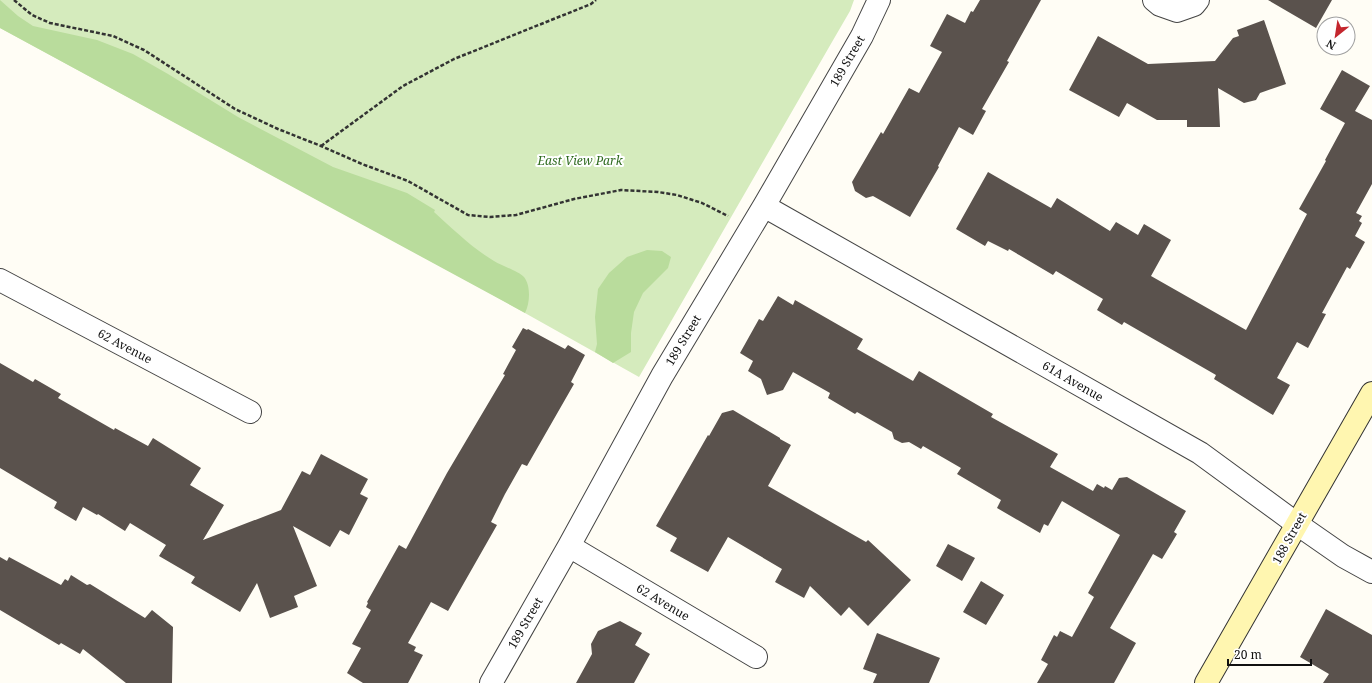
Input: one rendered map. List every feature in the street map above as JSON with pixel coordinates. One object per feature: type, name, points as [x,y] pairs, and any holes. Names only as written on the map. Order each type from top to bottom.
[{"type":"street","name":"189 Street","points":[[491,683],[569,546],[662,376],[764,206],[862,36],[878,0]]},
{"type":"street","points":[[1154,0],[1160,5],[1177,11],[1194,5],[1198,0]]},
{"type":"street","name":"61A Avenue","points":[[764,206],[1200,453],[1343,556],[1372,572]]},
{"type":"street","name":"62 Avenue","points":[[0,280],[250,412]]},
{"type":"street","name":"188 Street","points":[[1206,683],[1372,393]]},
{"type":"street","name":"62 Avenue","points":[[569,546],[756,657]]},
{"type":"path","points":[[14,0],[32,15],[50,23],[113,36],[144,50],[235,109],[278,129],[362,164],[408,181],[468,215],[490,217],[516,215],[574,199],[621,190],[658,192],[677,195],[702,203],[728,216]]},
{"type":"path","points":[[321,146],[403,86],[454,59],[590,4],[596,0]]},
{"type":"green space","name":"East View Park","points":[[0,0],[854,0],[850,11],[639,377],[484,290],[0,28]]},
{"type":"green space","points":[[0,0],[18,16],[33,26],[97,40],[133,54],[238,117],[333,167],[407,193],[435,210],[434,212],[478,250],[494,261],[524,277],[529,290],[528,304],[525,313],[0,28]]},
{"type":"green space","points":[[647,250],[662,251],[671,257],[668,268],[643,293],[634,312],[631,333],[631,352],[613,363],[595,352],[597,344],[595,317],[598,289],[609,273],[627,257]]},
{"type":"building","points":[[980,0],[1041,0],[1007,61],[1009,62],[982,109],[986,111],[973,135],[959,127],[938,166],[939,167],[910,217],[873,196],[866,198],[855,191],[852,182],[881,132],[883,134],[909,88],[919,93],[942,52],[930,46],[947,14],[965,23],[971,11],[973,12]]},
{"type":"building","points":[[1268,0],[1332,0],[1323,16],[1316,16],[1316,28]]},
{"type":"building","points":[[1264,20],[1286,84],[1260,93],[1256,100],[1244,103],[1218,88],[1220,127],[1187,127],[1187,120],[1157,120],[1127,103],[1119,117],[1069,90],[1098,36],[1148,64],[1215,61],[1233,38],[1239,36],[1237,30]]},
{"type":"building","points":[[1342,70],[1370,86],[1355,111],[1372,120],[1372,184],[1356,213],[1362,216],[1359,221],[1362,223],[1355,236],[1365,242],[1350,269],[1347,267],[1322,313],[1326,314],[1308,348],[1297,342],[1277,378],[1290,385],[1273,415],[1214,379],[1216,375],[1124,322],[1122,325],[1097,310],[1103,299],[1056,271],[1053,275],[1009,249],[1008,251],[988,241],[985,246],[956,229],[988,172],[1051,208],[1057,198],[1110,231],[1116,222],[1138,235],[1144,224],[1171,240],[1151,276],[1246,330],[1307,214],[1299,209],[1345,123],[1320,109]]},
{"type":"building","points":[[778,296],[793,305],[795,300],[863,339],[857,349],[913,381],[919,371],[993,414],[991,417],[1058,454],[1050,467],[1093,491],[1097,484],[1112,490],[1119,478],[1127,477],[1186,511],[1174,532],[1177,534],[1162,559],[1153,554],[1110,628],[1136,643],[1114,683],[1037,683],[1048,664],[1041,660],[1054,635],[1057,637],[1060,631],[1072,637],[1094,597],[1088,593],[1120,535],[1062,501],[1048,526],[1044,524],[1040,533],[997,508],[1001,500],[957,474],[961,468],[923,446],[921,449],[909,442],[902,443],[894,439],[892,432],[857,412],[855,414],[828,398],[830,393],[793,372],[783,390],[767,395],[761,379],[748,371],[753,361],[740,353],[759,319],[763,321]]},
{"type":"building","points":[[523,328],[528,329],[565,349],[568,345],[585,355],[571,382],[574,384],[527,466],[522,464],[505,494],[491,522],[497,525],[448,611],[431,602],[408,643],[416,647],[414,651],[423,655],[408,683],[363,683],[347,673],[361,648],[352,644],[371,610],[366,607],[367,602],[399,545],[406,549],[447,473],[505,375],[503,374],[516,350],[512,347]]},
{"type":"building","points":[[0,363],[33,382],[35,379],[61,394],[58,398],[114,430],[115,428],[148,446],[153,438],[201,468],[190,485],[224,505],[203,540],[281,510],[302,471],[310,475],[321,454],[368,479],[360,494],[368,498],[349,535],[340,530],[330,547],[293,526],[317,586],[294,596],[298,607],[270,618],[257,583],[240,612],[191,583],[195,577],[159,556],[166,545],[130,523],[125,531],[98,514],[97,515],[83,507],[76,521],[54,508],[57,502],[0,468]]},
{"type":"building","points":[[733,410],[791,445],[768,486],[866,542],[868,540],[911,580],[868,626],[849,607],[841,616],[810,586],[804,598],[775,582],[782,569],[728,537],[708,572],[670,551],[677,538],[656,526],[722,413]]},
{"type":"building","points":[[948,544],[975,558],[962,581],[936,566]]},
{"type":"building","points":[[0,557],[7,561],[9,557],[61,585],[65,579],[68,581],[71,575],[87,585],[90,584],[145,618],[152,610],[173,627],[172,683],[126,683],[83,649],[80,654],[61,643],[59,645],[0,610]]},
{"type":"building","points":[[981,581],[1004,595],[986,625],[963,612]]},
{"type":"building","points":[[1326,609],[1372,635],[1372,683],[1323,683],[1329,674],[1300,657]]},
{"type":"building","points":[[620,621],[642,633],[635,645],[650,654],[634,683],[576,683],[592,654],[591,644],[598,631]]},
{"type":"building","points":[[877,633],[940,658],[929,683],[873,683],[877,674],[863,669]]}]
